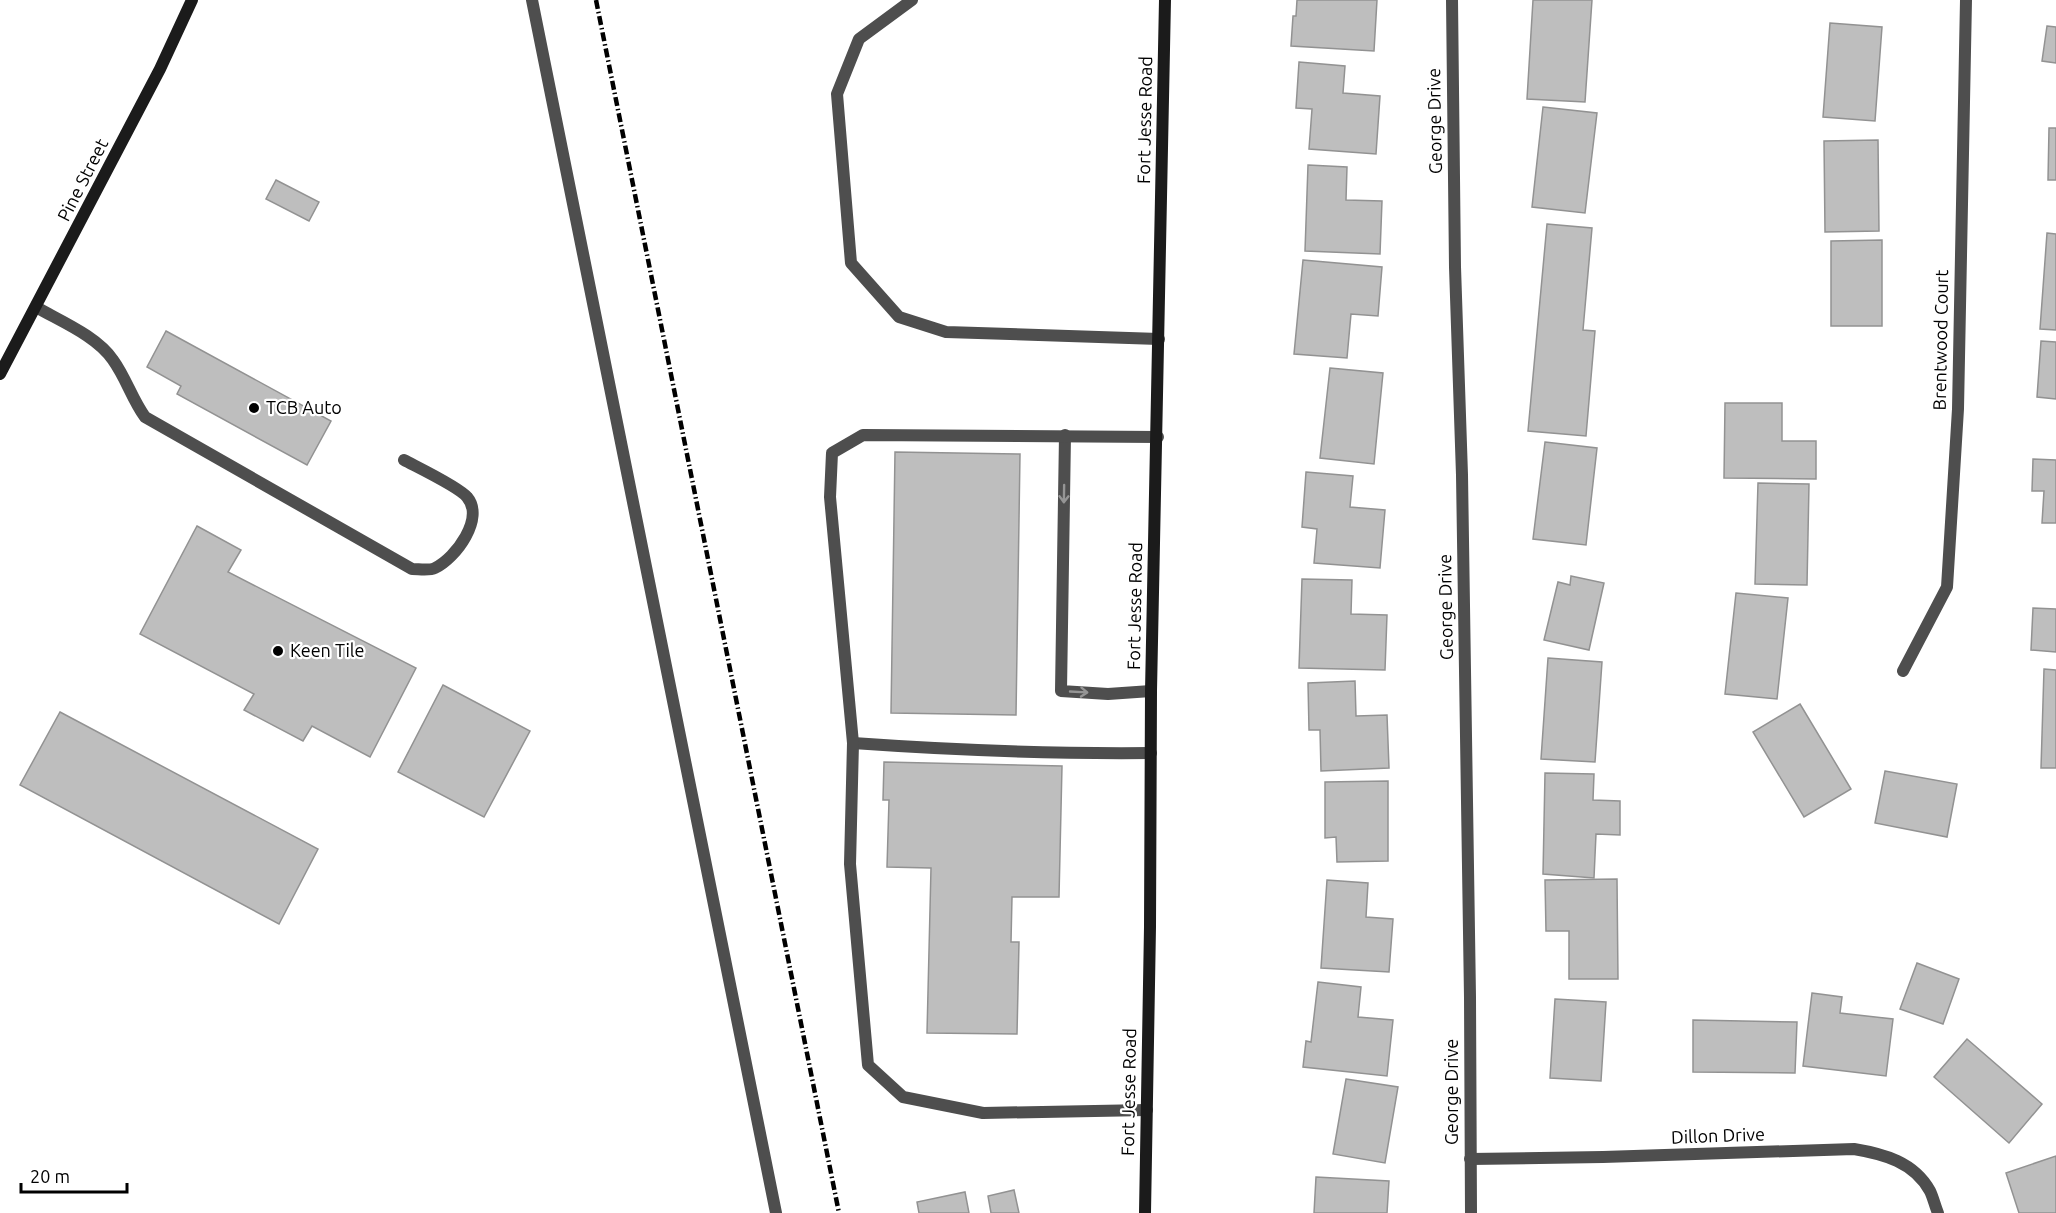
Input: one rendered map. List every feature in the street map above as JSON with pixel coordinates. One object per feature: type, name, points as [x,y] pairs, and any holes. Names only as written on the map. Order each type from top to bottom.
[{"type":"street","name":"Pine Street","points":[[0,374],[160,69],[192,0]]},
{"type":"street","points":[[532,0],[776,1213]]},
{"type":"street","points":[[912,0],[859,39],[837,94],[851,263],[899,317],[946,332],[1160,339]]},
{"type":"street","name":"Fort Jesse Road","points":[[1145,1213],[1151,691],[1160,339],[1165,0]]},
{"type":"street","name":"George Drive","points":[[1452,0],[1455,267],[1462,487],[1470,997],[1471,1213]]},
{"type":"street","name":"Brentwood Court","points":[[1903,671],[1947,586],[1958,409],[1966,0]]},
{"type":"street","points":[[36,307],[89,338],[112,358],[145,417],[412,568],[433,569],[451,556],[463,541],[472,525],[473,506],[466,495],[404,460]]},
{"type":"street","points":[[1147,1110],[982,1113],[903,1097],[868,1065],[850,864],[853,743],[830,497],[832,453],[863,435],[1158,437]]},
{"type":"street","points":[[1065,435],[1061,691],[1108,694],[1151,691]]},
{"type":"street","points":[[853,743],[924,748],[1151,753]]},
{"type":"street","name":"Dillon Drive","points":[[1470,1159],[1854,1149],[1892,1158],[1916,1172],[1930,1191],[1938,1213]]},
{"type":"building","points":[[1297,0],[1377,0],[1374,51],[1291,46],[1293,16],[1296,16]]},
{"type":"building","points":[[1533,0],[1592,0],[1585,102],[1527,99]]},
{"type":"building","points":[[1830,23],[1882,27],[1875,121],[1823,117]]},
{"type":"building","points":[[2047,26],[2056,27],[2056,63],[2042,61]]},
{"type":"building","points":[[1299,62],[1345,66],[1343,93],[1380,96],[1376,154],[1309,149],[1312,109],[1296,108]]},
{"type":"building","points":[[1543,107],[1597,113],[1585,213],[1532,207]]},
{"type":"building","points":[[2049,128],[2056,128],[2056,180],[2048,180]]},
{"type":"building","points":[[1878,140],[1879,231],[1825,232],[1824,141]]},
{"type":"building","points":[[1308,165],[1347,167],[1346,200],[1382,201],[1380,254],[1305,251]]},
{"type":"building","points":[[276,180],[319,202],[309,221],[266,199]]},
{"type":"building","points":[[1547,224],[1592,228],[1583,330],[1595,331],[1586,436],[1528,431]]},
{"type":"building","points":[[2047,233],[2056,234],[2056,330],[2040,329]]},
{"type":"building","points":[[1882,240],[1882,326],[1831,326],[1831,241]]},
{"type":"building","points":[[1303,260],[1382,267],[1378,316],[1351,314],[1347,358],[1294,354]]},
{"type":"building","name":"TCB Auto","points":[[166,331],[331,421],[307,465],[177,394],[181,386],[147,367]]},
{"type":"building","points":[[2041,341],[2056,342],[2056,399],[2037,397]]},
{"type":"building","points":[[1330,368],[1383,373],[1374,464],[1320,458]]},
{"type":"building","points":[[1725,403],[1782,403],[1782,441],[1816,441],[1816,479],[1724,478]]},
{"type":"building","points":[[1545,442],[1597,448],[1586,545],[1533,539]]},
{"type":"building","points":[[895,452],[1020,454],[1016,715],[891,713]]},
{"type":"building","points":[[2033,459],[2056,460],[2056,523],[2042,523],[2044,491],[2032,491]]},
{"type":"building","points":[[1306,472],[1353,476],[1350,507],[1385,510],[1380,568],[1314,563],[1317,529],[1302,527]]},
{"type":"building","points":[[1758,483],[1809,484],[1807,585],[1755,584]]},
{"type":"building","name":"Keen Tile","points":[[197,526],[241,550],[228,572],[416,668],[370,757],[312,726],[303,741],[244,710],[254,694],[140,634]]},
{"type":"building","points":[[1571,576],[1604,583],[1589,650],[1544,640],[1558,582],[1570,585]]},
{"type":"building","points":[[1302,579],[1352,580],[1351,614],[1387,615],[1385,670],[1299,668]]},
{"type":"building","points":[[1736,593],[1788,598],[1777,699],[1725,694]]},
{"type":"building","points":[[2033,608],[2056,609],[2056,652],[2031,650]]},
{"type":"building","points":[[1548,658],[1602,662],[1595,762],[1541,759]]},
{"type":"building","points":[[2044,669],[2056,670],[2056,768],[2041,768]]},
{"type":"building","points":[[1355,681],[1356,716],[1387,715],[1389,768],[1321,771],[1320,730],[1309,730],[1308,683]]},
{"type":"building","points":[[443,685],[530,731],[484,817],[398,772]]},
{"type":"building","points":[[1800,704],[1851,789],[1804,817],[1753,732]]},
{"type":"building","points":[[60,712],[318,849],[279,924],[20,785]]},
{"type":"building","points":[[884,762],[1062,766],[1059,897],[1012,897],[1011,942],[1019,942],[1017,1034],[927,1033],[931,868],[887,867],[889,800],[883,800]]},
{"type":"building","points":[[1885,771],[1957,784],[1947,837],[1875,823]]},
{"type":"building","points":[[1545,773],[1594,774],[1593,800],[1620,801],[1620,835],[1596,834],[1594,878],[1543,874]]},
{"type":"building","points":[[1388,781],[1388,861],[1337,862],[1336,837],[1325,838],[1325,782]]},
{"type":"building","points":[[1617,879],[1618,979],[1569,979],[1569,931],[1546,931],[1545,880]]},
{"type":"building","points":[[1327,880],[1368,883],[1366,917],[1393,919],[1389,972],[1321,968]]},
{"type":"building","points":[[1917,963],[1959,979],[1943,1024],[1900,1009]]},
{"type":"building","points":[[1318,982],[1361,987],[1358,1017],[1393,1020],[1387,1076],[1303,1067],[1306,1041],[1311,1042]]},
{"type":"building","points":[[1812,993],[1842,997],[1840,1013],[1893,1019],[1886,1076],[1803,1066]]},
{"type":"building","points":[[1555,999],[1606,1002],[1601,1081],[1550,1078]]},
{"type":"building","points":[[1693,1020],[1797,1022],[1795,1073],[1693,1072]]},
{"type":"building","points":[[1967,1039],[2042,1104],[2009,1143],[1934,1077]]},
{"type":"building","points":[[1346,1079],[1398,1087],[1385,1163],[1333,1154]]},
{"type":"building","points":[[2056,1156],[2056,1213],[2019,1213],[2006,1173]]},
{"type":"building","points":[[1316,1177],[1389,1181],[1387,1213],[1314,1213]]},
{"type":"building","points":[[1014,1190],[1019,1213],[991,1213],[988,1196]]},
{"type":"building","points":[[965,1192],[969,1213],[919,1213],[917,1202]]},
{"type":"railway","points":[[596,0],[839,1213]]},
{"type":"place","name":"TCB Auto","points":[[254,408]]},
{"type":"place","name":"Keen Tile","points":[[278,651]]}]
